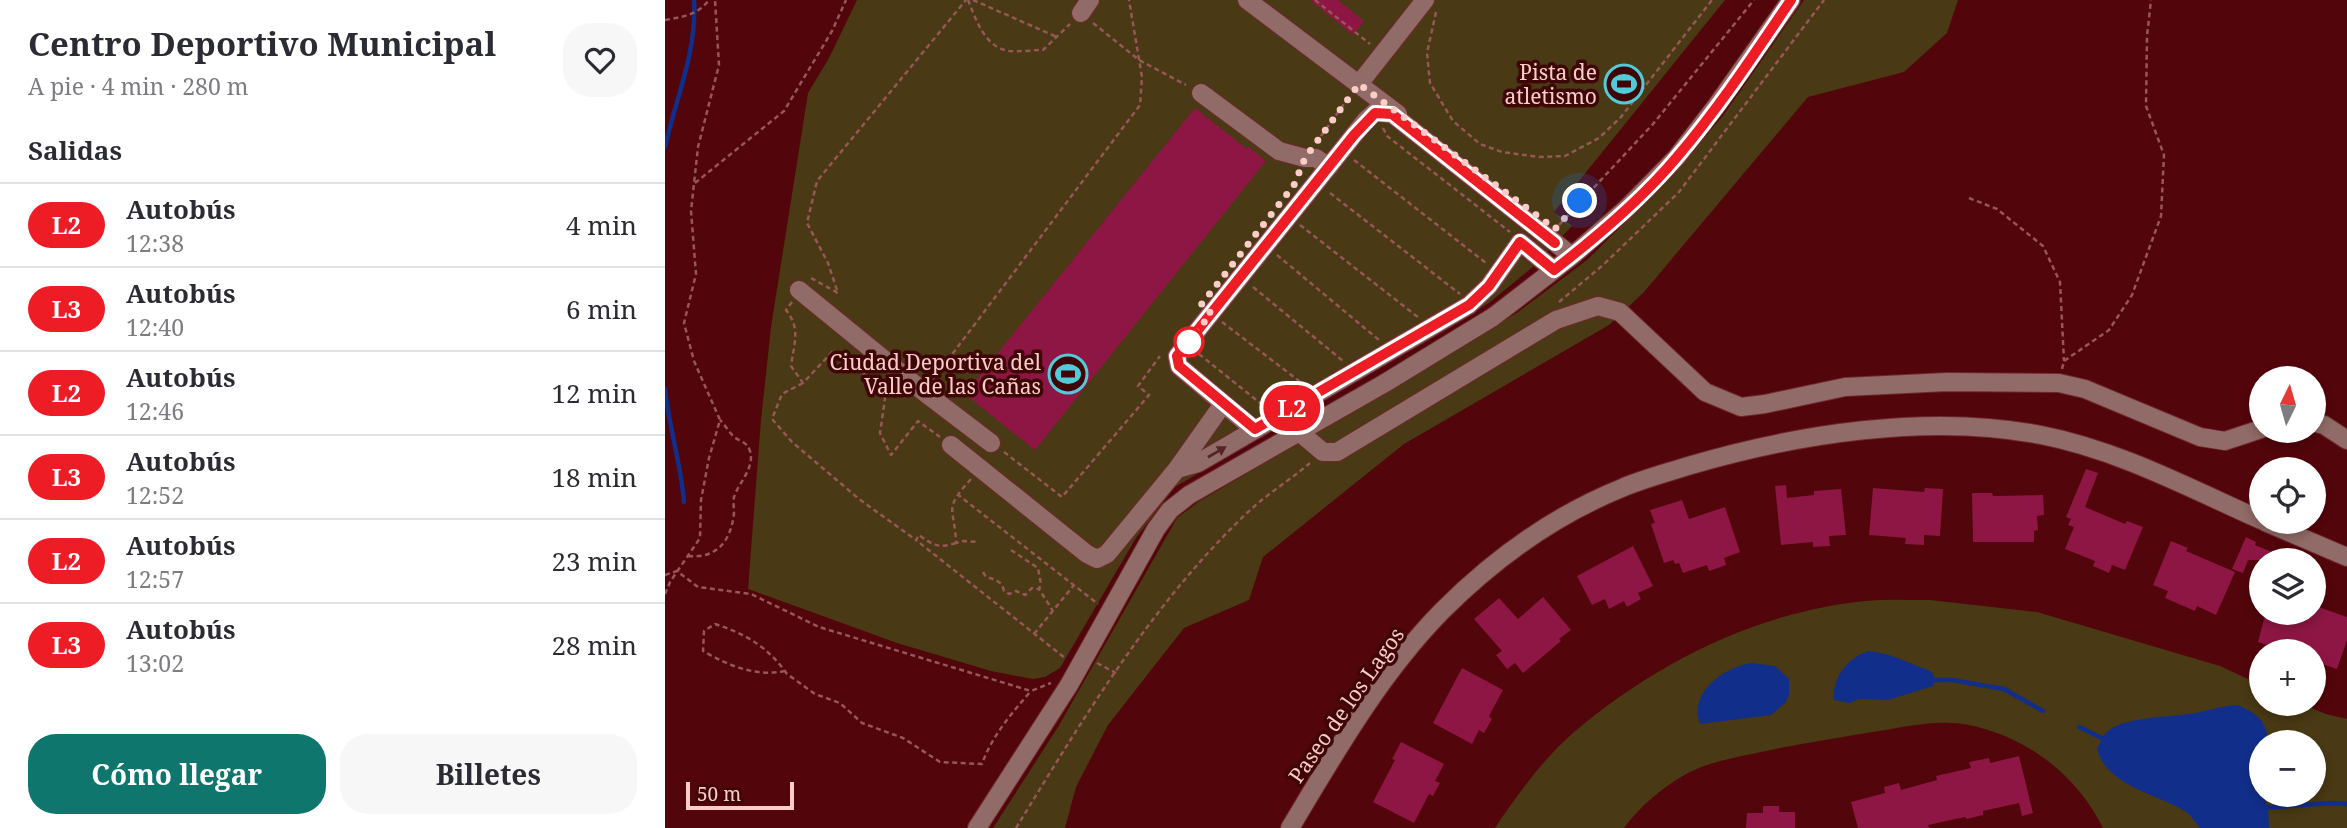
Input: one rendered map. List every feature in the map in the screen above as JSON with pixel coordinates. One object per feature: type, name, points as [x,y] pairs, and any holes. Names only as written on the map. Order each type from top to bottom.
[{"type":"street","points":[[1247,0],[1555,229],[1577,252]]},
{"type":"street","points":[[977,828],[1082,662],[1156,529],[1170,510],[1189,495],[1385,383],[1493,317],[1577,252],[1627,208],[1677,158],[1791,0]]},
{"type":"street","points":[[1359,84],[1383,54],[1431,4]]},
{"type":"street","points":[[1201,93],[1279,151],[1316,158],[1329,167]]},
{"type":"street","points":[[1255,429],[1179,366],[1177,356],[1342,150],[1375,113],[1392,114],[1532,224],[1577,252]]},
{"type":"street","points":[[1177,469],[1198,463],[1469,305],[1489,286],[1516,238],[1532,224]]},
{"type":"street","points":[[1516,238],[1554,270]]},
{"type":"street","points":[[800,290],[991,443]]},
{"type":"street","points":[[1298,431],[1323,452],[1337,452],[1556,320],[1598,306],[1620,312],[1705,392],[1741,407],[1845,387],[1947,382],[2059,383],[2085,389],[2200,437],[2225,441],[2249,433]]},
{"type":"street","points":[[951,445],[1087,554],[1097,559],[1107,554],[1177,469],[1223,404]]},
{"type":"street","points":[[2326,426],[2347,440]]},
{"type":"street","name":"Paseo de los Lagos","points":[[1290,828],[1338,748],[1383,683],[1440,613],[1465,588],[1500,559],[1540,532],[1622,488],[1662,474],[1739,451],[1828,435],[1899,428],[1998,429],[2041,435],[2126,460],[2249,515]]},
{"type":"street","name":"Paseo de los Lagos","points":[[2293,534],[2347,557]]},
{"type":"path","points":[[665,20],[702,9],[709,0]]},
{"type":"path","points":[[688,556],[703,557],[719,550],[730,528],[734,514],[734,498],[749,467],[751,456],[745,443],[736,438],[720,419],[694,360],[684,323],[696,274],[691,211],[698,147],[719,65],[715,0]]},
{"type":"path","points":[[694,184],[784,111],[832,31],[846,0]]},
{"type":"path","points":[[969,0],[1057,37]]},
{"type":"path","points":[[969,0],[981,30],[993,44],[1007,51],[1043,50],[1086,7],[1139,60],[1201,93]]},
{"type":"path","points":[[803,383],[791,366],[796,328],[795,321],[786,310],[811,278],[838,293],[828,263],[807,223],[817,181],[969,0]]},
{"type":"path","points":[[924,391],[1140,105],[1142,77],[1129,0]]},
{"type":"path","points":[[1315,0],[1383,54]]},
{"type":"path","points":[[1431,4],[1427,53],[1430,83],[1453,121],[1481,144],[1502,152],[1539,157],[1566,156],[1599,138],[1621,117],[1712,0]]},
{"type":"path","points":[[1555,229],[1624,157],[1742,17],[1753,0]]},
{"type":"path","points":[[2064,361],[2109,330],[2125,307],[2161,216],[2164,155],[2146,106],[2147,36],[2151,0]]},
{"type":"path","points":[[1305,158],[1359,84]]},
{"type":"path","points":[[1375,113],[1387,136],[1516,238]]},
{"type":"path","points":[[1342,150],[1489,265]]},
{"type":"path","points":[[1316,182],[1465,298]]},
{"type":"path","points":[[1969,198],[1997,209],[2043,246],[2060,282],[2064,361],[2059,383]]},
{"type":"path","points":[[1289,216],[1424,322]]},
{"type":"path","points":[[1266,246],[1384,345]]},
{"type":"path","points":[[1240,277],[1348,366]]},
{"type":"path","points":[[1211,313],[1308,389]]},
{"type":"path","points":[[1187,344],[1269,411]]},
{"type":"path","points":[[951,445],[918,421],[891,455],[880,433],[885,399],[883,388],[833,351],[803,383],[782,394],[772,419],[792,442],[849,491],[916,540],[1034,634],[1082,662],[1116,673]]},
{"type":"path","points":[[991,443],[1062,497],[1149,395],[1137,386],[1161,355]]},
{"type":"path","points":[[665,594],[700,538],[701,500],[720,419]]},
{"type":"path","points":[[1016,828],[1067,746],[1156,614],[1198,563],[1249,510],[1307,465]]},
{"type":"path","points":[[955,543],[950,511],[957,494],[981,469]]},
{"type":"path","points":[[957,494],[1109,612]]},
{"type":"path","points":[[916,540],[919,535],[943,548],[963,541],[979,542]]},
{"type":"path","points":[[1011,550],[1038,568],[1041,584],[1038,589]]},
{"type":"path","points":[[665,575],[677,571]]},
{"type":"path","points":[[677,571],[698,587],[751,594],[819,627],[1031,691]]},
{"type":"path","points":[[983,572],[986,577],[998,580],[1009,594],[1016,591],[1025,595],[1032,588],[1038,589],[1053,611]]},
{"type":"path","points":[[1034,634],[1074,585]]},
{"type":"path","points":[[785,671],[765,674],[723,662],[703,651],[703,632],[715,624],[736,631],[774,656],[785,671],[815,694],[840,703],[862,723],[904,738],[940,762],[982,764],[988,747],[999,730],[1031,691],[1053,681]]},
{"type":"shaded area","name":"Ciudad Deportiva del Valle de las Cañas","points":[[857,0],[1725,0],[1554,212],[1572,226],[1534,266],[1489,303],[1175,487],[1136,538],[1060,668],[1045,677],[1033,679],[991,671],[897,643],[748,589],[771,327],[808,93],[829,58]]},
{"type":"shaded area","points":[[1804,0],[1958,0],[1947,33],[1904,72],[1808,97],[1644,292],[1609,325],[1404,444],[1263,557],[1249,600],[1184,628],[1108,725],[1076,787],[1065,828],[993,828],[1058,727],[1177,518],[1198,502],[1458,350],[1518,312],[1587,260],[1660,188],[1722,117]]},
{"type":"shaded area","points":[[1889,600],[1930,600],[2037,612],[2220,666],[2249,679],[2249,716],[2326,714],[2347,719],[2347,828],[2103,828],[2079,791],[2048,761],[2030,749],[2011,739],[1969,725],[1935,723],[1829,739],[1710,764],[1688,773],[1661,790],[1624,828],[1495,828],[1531,778],[1562,743],[1638,684],[1673,663],[1747,629],[1785,616],[1825,607]]},
{"type":"shaded area","points":[[1869,651],[1893,656],[1931,671],[1934,676],[1933,686],[1888,700],[1859,699],[1850,703],[1834,700],[1838,677],[1843,670],[1854,659]]},
{"type":"shaded area","points":[[1751,663],[1775,666],[1789,679],[1786,702],[1771,715],[1700,724],[1699,702],[1711,683],[1730,670]]},
{"type":"shaded area","points":[[2237,705],[2249,711],[2249,716],[2256,716],[2265,728],[2249,730],[2249,807],[2268,807],[2269,828],[2200,828],[2185,811],[2121,780],[2102,762],[2097,749],[2103,737],[2116,726],[2147,718]]},
{"type":"building","points":[[1310,0],[1338,0],[1364,21],[1353,35]]},
{"type":"building","points":[[1195,108],[1266,161],[1035,450],[965,394]]},
{"type":"building","points":[[2086,469],[2098,473],[2085,507],[2125,524],[2127,521],[2143,527],[2125,570],[2112,565],[2109,573],[2093,566],[2095,561],[2065,549],[2074,527],[2068,525],[2071,519],[2066,517]]},
{"type":"building","points":[[1786,485],[1787,498],[1814,495],[1814,491],[1841,489],[1846,535],[1829,536],[1830,546],[1813,547],[1813,542],[1781,545],[1775,486]]},
{"type":"building","points":[[1873,488],[1924,492],[1925,488],[1943,489],[1940,536],[1924,535],[1924,545],[1905,544],[1906,538],[1869,535]]},
{"type":"building","points":[[1972,493],[1992,493],[1993,496],[2043,495],[2044,515],[2037,516],[2038,530],[2034,531],[2034,542],[1973,542]]},
{"type":"building","points":[[1682,500],[1689,519],[1725,507],[1740,552],[1724,558],[1726,565],[1709,571],[1707,565],[1683,573],[1679,563],[1675,564],[1673,560],[1664,563],[1651,524],[1655,523],[1650,510]]},
{"type":"building","points":[[2246,537],[2262,548],[2249,548],[2249,560],[2243,573],[2232,569]]},
{"type":"building","points":[[2171,541],[2188,548],[2186,551],[2235,572],[2216,615],[2197,606],[2195,611],[2165,598],[2168,591],[2153,585]]},
{"type":"building","points":[[1633,546],[1653,586],[1638,593],[1641,599],[1627,607],[1624,601],[1609,609],[1605,599],[1592,605],[1577,576]]},
{"type":"building","points":[[1543,597],[1571,630],[1523,673],[1515,663],[1507,669],[1496,655],[1502,651],[1474,619],[1499,598],[1518,619]]},
{"type":"building","points":[[2326,610],[2347,617],[2347,640],[2337,669],[2326,665],[2326,639],[2259,639],[2263,625],[2326,625]]},
{"type":"building","points":[[1462,668],[1503,690],[1489,716],[1492,719],[1484,733],[1479,730],[1472,744],[1433,723]]},
{"type":"building","points":[[1401,742],[1444,764],[1435,781],[1440,783],[1433,796],[1429,794],[1414,823],[1373,802],[1395,760],[1392,759]]},
{"type":"building","points":[[2019,756],[2033,813],[2022,816],[2019,803],[1983,811],[1983,815],[1967,819],[1965,817],[1928,825],[1929,828],[1858,828],[1851,802],[1885,793],[1884,787],[1899,783],[1901,790],[1937,780],[1936,776],[1971,768],[1969,762],[1989,758],[1990,763]]},
{"type":"building","points":[[1763,806],[1779,806],[1779,812],[1795,812],[1795,828],[1746,828],[1747,813],[1763,813]]},
{"type":"waterway","points":[[665,147],[689,57],[694,0]]},
{"type":"waterway","points":[[665,389],[684,502]]},
{"type":"waterway","points":[[1929,680],[1952,680],[2004,689],[2043,711]]},
{"type":"waterway","points":[[2079,727],[2106,740]]},
{"type":"waterway","points":[[2264,808],[2347,804]]},
{"type":"bus line","name":"L2","points":[[1555,243],[1392,114],[1375,113],[1366,120],[1177,356],[1179,366],[1255,429],[1469,305],[1489,286],[1520,242],[1554,270],[1627,208],[1677,158],[1791,0]]},
{"type":"place","name":"Pista de atletismo","points":[[1624,84]]},
{"type":"place","name":"Ciudad Deportiva del Valle de las Cañas","points":[[1068,374]]},
{"type":"route","points":[[1189,342],[1211,313],[1201,305],[1294,185],[1305,158],[1359,84],[1555,229],[1580,201]]}]
